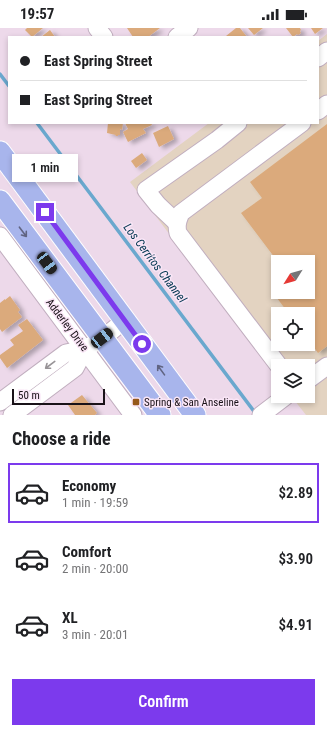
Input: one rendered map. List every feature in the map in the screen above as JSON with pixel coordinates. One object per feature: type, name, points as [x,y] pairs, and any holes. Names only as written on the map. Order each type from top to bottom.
[{"type":"main road","points":[[0,152],[195,415]]},
{"type":"main road","points":[[0,201],[160,415]]},
{"type":"street","points":[[97,28],[103,36]]},
{"type":"street","points":[[178,36],[190,28]]},
{"type":"street","points":[[319,57],[327,51]]},
{"type":"street","points":[[319,110],[327,104]]},
{"type":"street","points":[[177,223],[158,205],[146,190],[217,140],[237,124]]},
{"type":"street","points":[[274,359],[178,233],[176,227],[181,213],[301,124]]},
{"type":"street","name":"Adderley Drive","points":[[0,236],[133,415]]},
{"type":"street","points":[[12,415],[75,368],[85,350],[125,320]]},
{"type":"street","points":[[0,402],[66,353],[85,350]]},
{"type":"street","points":[[315,375],[327,366]]},
{"type":"street","points":[[261,415],[277,403]]},
{"type":"shaded area","points":[[327,34],[327,415],[306,415],[297,403],[315,403],[315,359],[271,359],[271,369],[130,182],[208,124],[319,124],[319,40]]},
{"type":"building","points":[[27,28],[43,28],[33,36],[31,36],[25,30]]},
{"type":"building","points":[[127,28],[160,28],[149,36],[132,36]]},
{"type":"building","points":[[236,28],[240,28],[246,36],[226,36]]},
{"type":"building","points":[[248,28],[263,28],[254,35]]},
{"type":"building","points":[[286,28],[300,28],[301,33],[292,36]]},
{"type":"building","points":[[311,28],[323,28],[315,34]]},
{"type":"building","points":[[50,30],[54,36],[42,36]]},
{"type":"building","points":[[108,124],[123,124],[122,130],[120,129],[120,135],[115,136],[116,135],[107,133]]},
{"type":"building","points":[[126,124],[152,125],[143,129],[146,133],[128,142],[123,132],[128,129]]},
{"type":"building","points":[[327,124],[327,346],[318,353],[315,349],[315,307],[284,307],[278,299],[315,299],[315,255],[273,255],[241,213],[262,198],[250,182]]},
{"type":"building","points":[[168,126],[174,139],[159,147],[153,133]]},
{"type":"building","points":[[142,153],[147,160],[136,168],[131,161]]},
{"type":"building","points":[[10,296],[20,310],[18,312],[22,317],[2,332],[0,329],[0,303]]},
{"type":"building","points":[[27,319],[43,340],[7,368],[0,358],[0,355],[14,345],[10,340],[23,331],[18,325]]},
{"type":"building","points":[[82,395],[97,413],[95,415],[75,415],[68,405]]},
{"type":"waterway","name":"Los Cerritos Channel","points":[[0,74],[8,85]]},
{"type":"waterway","name":"Los Cerritos Channel","points":[[38,124],[256,414]]},
{"type":"place","name":"Spring & San Anseline","points":[[136,402]]},
{"type":"route","points":[[45,212],[142,344]]}]
